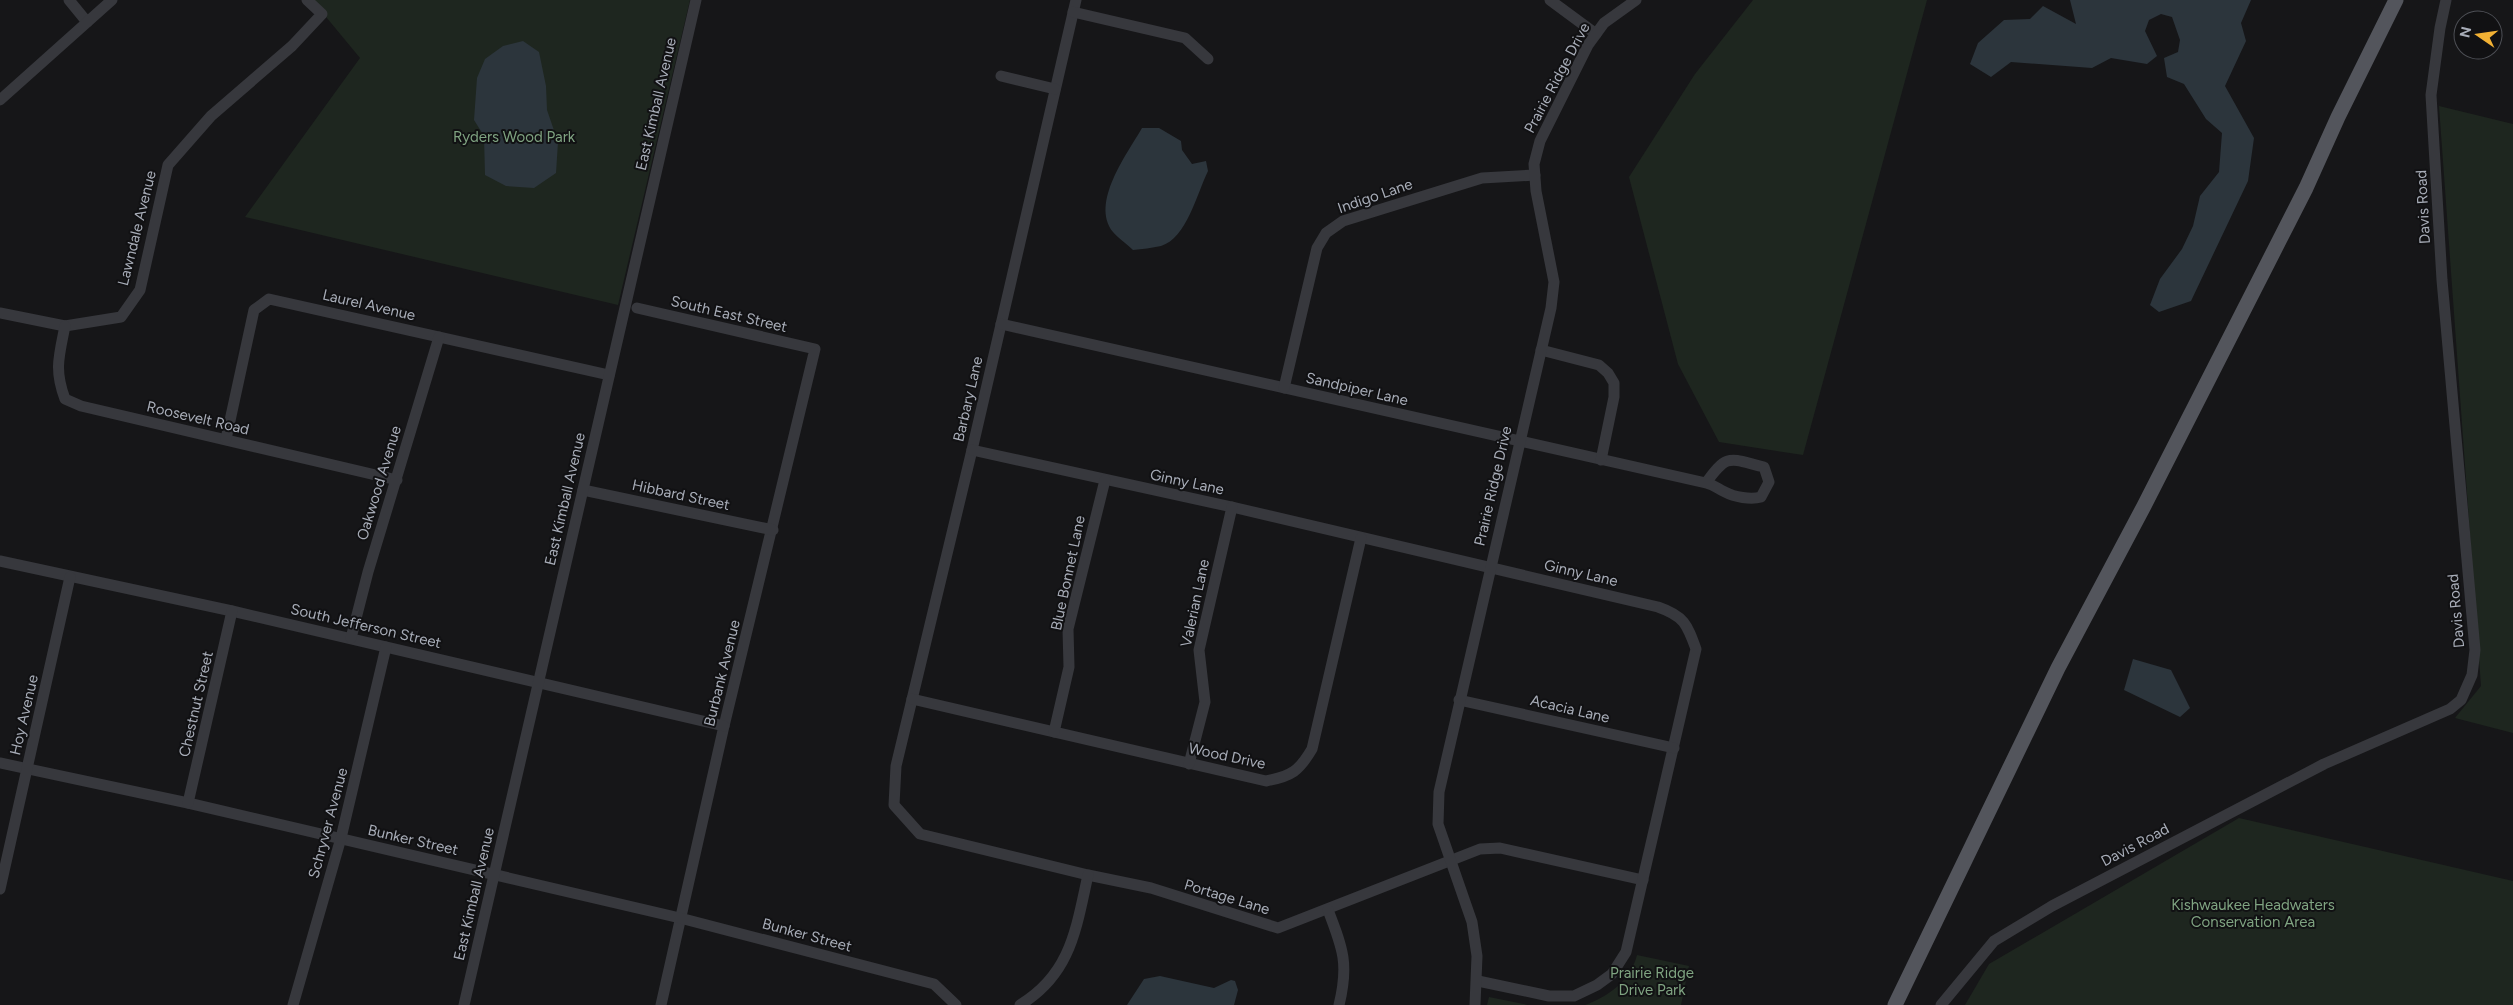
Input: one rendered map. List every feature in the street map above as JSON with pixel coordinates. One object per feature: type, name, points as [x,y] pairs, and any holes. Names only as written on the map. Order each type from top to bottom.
[{"type":"main road","points":[[2365,60],[2388,0]]},
{"type":"main road","points":[[1895,1005],[2058,668],[2144,506],[2292,215],[2365,60],[2396,0]]},
{"type":"street","points":[[69,0],[86,22]]},
{"type":"street","points":[[0,100],[112,0]]},
{"type":"street","name":"Lawndale Avenue","points":[[0,313],[64,326],[121,317],[140,290],[168,165],[211,116],[292,46],[322,14],[307,0]]},
{"type":"street","name":"East Kimball Avenue","points":[[464,1005],[696,0]]},
{"type":"street","name":"Barbary Lane","points":[[894,805],[896,766],[972,450],[1076,0]]},
{"type":"street","points":[[1550,0],[1596,34]]},
{"type":"street","name":"Prairie Ridge Drive","points":[[1476,1005],[1478,981],[1477,956],[1472,922],[1449,862],[1438,824],[1439,792],[1551,308],[1554,282],[1534,164],[1540,140],[1588,45],[1604,22],[1636,0]]},
{"type":"street","name":"Davis Road","points":[[1941,1005],[1994,941],[2052,906],[2324,764],[2430,718],[2461,700],[2472,675],[2475,650],[2442,280],[2431,95],[2440,28],[2446,0]]},
{"type":"street","points":[[1073,12],[1185,38],[1208,59]]},
{"type":"street","points":[[1001,76],[1055,89]]},
{"type":"street","name":"Indigo Lane","points":[[1284,388],[1318,248],[1326,233],[1342,221],[1482,178],[1535,175]]},
{"type":"street","name":"Laurel Avenue","points":[[226,440],[254,310],[269,299],[609,375]]},
{"type":"street","name":"South East Street","points":[[637,308],[815,349]]},
{"type":"street","name":"Sandpiper Lane","points":[[1001,324],[1601,460],[1715,485],[1725,492],[1753,499],[1761,497],[1769,482],[1764,467],[1730,459],[1722,462],[1706,483]]},
{"type":"street","name":"Roosevelt Road","points":[[64,326],[59,352],[58,379],[65,398],[81,406],[397,480]]},
{"type":"street","name":"Oakwood Avenue","points":[[351,638],[361,596],[438,337]]},
{"type":"street","name":"Burbank Avenue","points":[[661,1005],[724,726],[773,530],[815,349]]},
{"type":"street","points":[[1541,350],[1599,364],[1608,372],[1614,384],[1614,397],[1601,460]]},
{"type":"street","name":"Ginny Lane","points":[[972,450],[1658,606],[1674,613],[1688,625],[1696,649],[1626,952],[1612,974],[1596,985],[1574,996],[1549,996],[1478,981]]},
{"type":"street","name":"Blue Bonnet Lane","points":[[1054,732],[1070,668],[1068,629],[1105,480]]},
{"type":"street","name":"Hibbard Street","points":[[583,490],[773,530]]},
{"type":"street","name":"Valerian Lane","points":[[1189,764],[1204,702],[1199,650],[1232,508]]},
{"type":"street","name":"Wood Drive","points":[[912,699],[1266,781],[1286,777],[1301,767],[1312,749],[1361,538]]},
{"type":"street","name":"South Jefferson Street","points":[[0,561],[232,610],[724,726]]},
{"type":"street","name":"Hoy Avenue","points":[[0,889],[70,577]]},
{"type":"street","name":"Chestnut Street","points":[[188,803],[232,610]]},
{"type":"street","name":"Schryver Avenue","points":[[293,1005],[340,838],[386,647]]},
{"type":"street","name":"Acacia Lane","points":[[1460,700],[1674,748]]},
{"type":"street","name":"Bunker Street","points":[[0,763],[188,803],[680,918],[934,984],[956,1005]]},
{"type":"street","name":"Portage Lane","points":[[894,805],[920,834],[1088,875],[1151,888],[1278,928],[1480,849],[1500,848],[1643,880]]},
{"type":"street","points":[[1020,1005],[1039,993],[1058,971],[1074,939],[1088,875]]},
{"type":"street","points":[[1328,910],[1342,947],[1345,967],[1339,1005]]},
{"type":"green space","name":"Ryders Wood Park","points":[[312,0],[690,0],[618,305],[245,217],[360,58]]},
{"type":"green space","points":[[1753,0],[1927,0],[1803,455],[1719,442],[1678,364],[1629,177],[1695,74]]},
{"type":"green space","points":[[2439,106],[2513,124],[2513,733],[2455,718],[2481,686]]},
{"type":"green space","name":"Kishwaukee Headwaters Conservation Area","points":[[2239,818],[2513,881],[2513,1005],[1965,1005],[1989,964]]},
{"type":"green space","name":"Prairie Ridge Drive Park","points":[[1637,955],[1689,966],[1681,1005],[1585,1005],[1610,992],[1624,980],[1630,972]]},
{"type":"green space","points":[[1489,997],[1528,1005],[1487,1005]]},
{"type":"shaded area","points":[[2070,0],[2251,0],[2241,23],[2246,41],[2225,86],[2254,138],[2248,181],[2191,301],[2159,312],[2150,305],[2160,279],[2182,249],[2193,226],[2200,196],[2219,172],[2222,133],[2206,119],[2184,84],[2167,77],[2164,58],[2178,52],[2180,40],[2172,17],[2161,14],[2149,20],[2145,31],[2157,56],[2147,64],[2111,58],[2092,68],[2011,62],[1991,77],[1970,64],[1978,43],[2004,20],[2030,19],[2043,6],[2076,24]]},
{"type":"shaded area","points":[[523,41],[539,52],[546,86],[547,110],[558,142],[556,173],[534,188],[506,186],[485,175],[484,136],[474,120],[477,78],[485,59],[503,46]]},
{"type":"shaded area","points":[[1142,128],[1159,128],[1181,141],[1182,150],[1192,164],[1206,161],[1208,171],[1190,214],[1178,234],[1161,246],[1133,250],[1113,232],[1107,220],[1106,207],[1113,179]]},
{"type":"shaded area","points":[[2133,659],[2171,670],[2190,708],[2180,717],[2124,690]]},
{"type":"shaded area","points":[[1160,976],[1214,988],[1231,980],[1235,981],[1238,990],[1234,1005],[1127,1005],[1144,979]]}]
